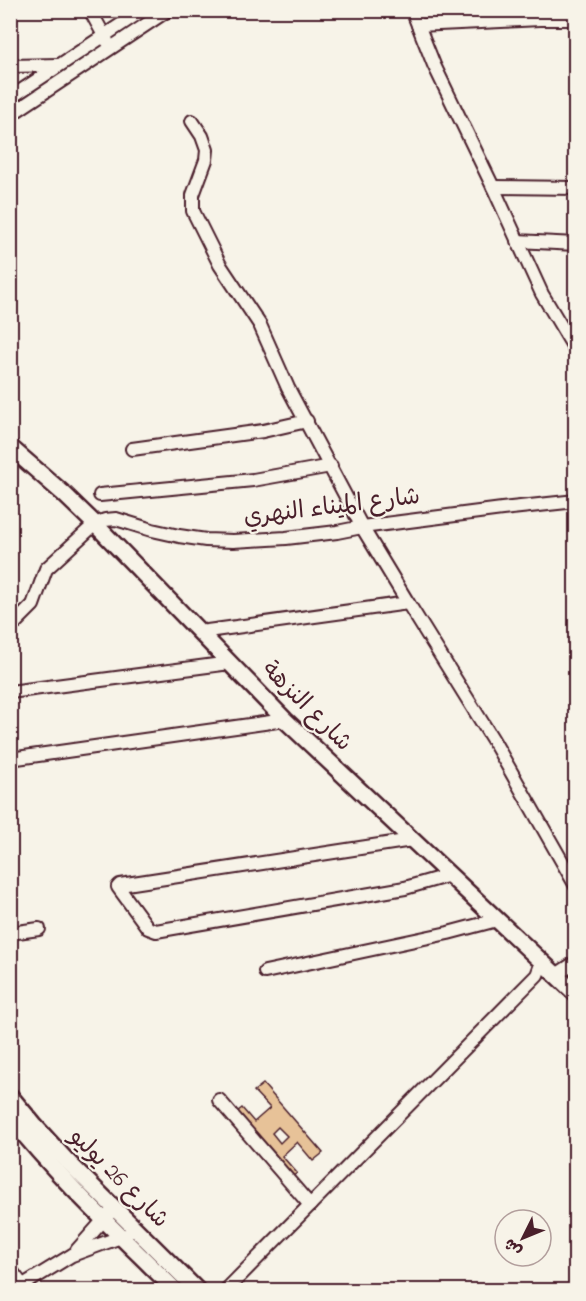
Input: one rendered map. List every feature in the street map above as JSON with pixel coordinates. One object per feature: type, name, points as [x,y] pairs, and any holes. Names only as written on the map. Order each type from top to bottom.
[{"type":"main road","name":"شارع النزهة","points":[[10,447],[95,524],[285,720],[576,994]]},
{"type":"main road","name":"شارع 26 يوليو","points":[[10,1096],[109,1214],[121,1236],[175,1290]]},
{"type":"main road","name":"شارع 26 يوليو","points":[[10,1117],[49,1163],[109,1214],[138,1232],[197,1290]]},
{"type":"street","points":[[90,10],[111,48]]},
{"type":"street","points":[[10,98],[105,36],[123,16],[143,10]]},
{"type":"street","points":[[10,116],[168,10]]},
{"type":"street","points":[[412,10],[434,65],[542,294],[576,351]]},
{"type":"street","points":[[123,16],[133,33]]},
{"type":"street","points":[[418,25],[576,19]]},
{"type":"street","points":[[10,66],[61,65]]},
{"type":"street","points":[[192,121],[207,150],[206,160],[193,195],[193,211],[220,266],[260,325],[288,388],[362,527],[493,740],[576,886]]},
{"type":"street","points":[[493,187],[576,188]]},
{"type":"street","points":[[517,241],[576,244]]},
{"type":"street","points":[[132,449],[262,431],[307,421]]},
{"type":"street","points":[[100,495],[253,480],[331,466]]},
{"type":"street","name":"شارع الميناء النهري","points":[[95,524],[116,519],[178,536],[233,541],[312,536],[502,508],[576,501]]},
{"type":"street","points":[[10,628],[33,605],[46,568],[95,524]]},
{"type":"street","points":[[200,632],[408,603]]},
{"type":"street","points":[[10,692],[230,663]]},
{"type":"street","points":[[10,759],[285,720]]},
{"type":"street","points":[[412,840],[118,887],[148,928],[156,931],[405,888],[450,875]]},
{"type":"street","points":[[265,972],[448,933],[497,920]]},
{"type":"street","points":[[10,933],[39,928]]},
{"type":"street","points":[[226,1290],[537,975],[542,962]]},
{"type":"street","points":[[556,975],[576,962]]},
{"type":"street","points":[[219,1100],[310,1205]]},
{"type":"street","points":[[72,1255],[109,1214]]},
{"type":"street","points":[[10,1269],[19,1288],[72,1255],[121,1236],[138,1232]]},
{"type":"building","points":[[263,1084],[323,1153],[313,1161],[297,1142],[282,1156],[297,1173],[288,1180],[233,1115],[242,1108],[254,1122],[270,1108],[254,1091]],"holes":[[[278,1127],[287,1136],[280,1143],[272,1133]]]}]
